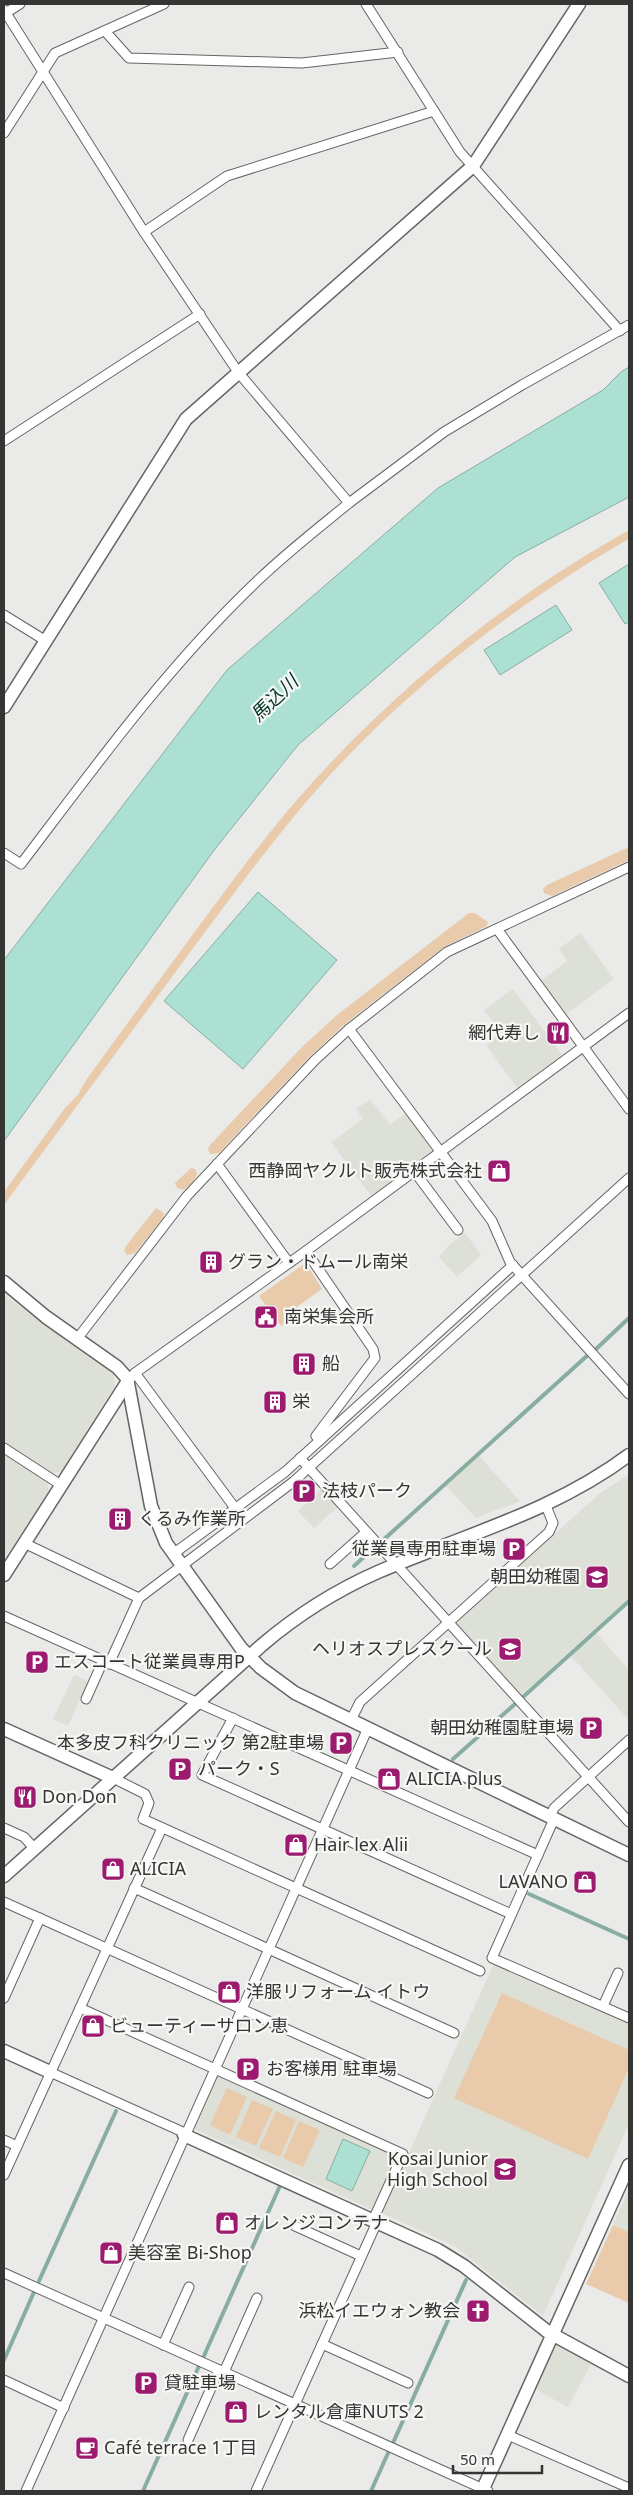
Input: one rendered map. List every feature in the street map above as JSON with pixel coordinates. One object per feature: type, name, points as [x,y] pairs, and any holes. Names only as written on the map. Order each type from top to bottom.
[{"type":"street","points":[[20,4],[4,12],[144,232],[238,372],[349,502]]},
{"type":"street","points":[[4,133],[55,53],[164,4]]},
{"type":"street","points":[[366,4],[460,152],[620,331]]},
{"type":"street","points":[[4,707],[186,419],[473,166],[578,4]]},
{"type":"street","points":[[105,31],[129,58],[302,63],[398,52]]},
{"type":"street","points":[[144,232],[227,176],[434,111]]},
{"type":"street","points":[[4,441],[200,314]]},
{"type":"street","points":[[4,853],[21,864],[133,716],[193,646],[252,586],[349,502],[444,432],[522,385],[629,325]]},
{"type":"street","points":[[4,615],[46,641]]},
{"type":"street","points":[[78,1339],[187,1196],[315,1060],[349,1029],[447,952],[629,867]]},
{"type":"street","points":[[497,929],[629,1109]]},
{"type":"street","points":[[4,1575],[132,1377],[629,1013]]},
{"type":"street","points":[[349,1029],[492,1221],[506,1254],[513,1265],[629,1394]]},
{"type":"street","points":[[217,1164],[289,1263]]},
{"type":"street","points":[[414,1171],[458,1230]]},
{"type":"street","points":[[86,1698],[139,1598],[308,1468],[629,1178]]},
{"type":"street","points":[[306,1251],[373,1349],[375,1358],[316,1436],[320,1440]]},
{"type":"street","points":[[173,1554],[300,1458],[513,1265]]},
{"type":"street","points":[[4,1282],[78,1339],[132,1377],[235,1508]]},
{"type":"street","points":[[132,1377],[151,1506],[160,1531],[181,1566],[249,1656],[283,1685],[629,1855]]},
{"type":"street","points":[[4,1448],[62,1485]]},
{"type":"street","points":[[4,1876],[249,1656],[285,1627],[362,1580],[546,1506],[629,1456]]},
{"type":"street","points":[[300,1458],[629,1822]]},
{"type":"street","points":[[351,1720],[360,1702],[549,1532],[553,1523],[546,1506]]},
{"type":"street","points":[[330,1564],[366,1532]]},
{"type":"street","points":[[24,1543],[139,1598]]},
{"type":"street","points":[[4,1616],[538,1855]]},
{"type":"street","points":[[233,1718],[202,1775],[511,1914]]},
{"type":"street","points":[[26,2491],[368,1728]]},
{"type":"street","points":[[4,1729],[145,1794],[149,1803],[143,1819],[480,1971]]},
{"type":"street","points":[[629,1740],[554,1808],[538,1855],[492,1958],[629,2018]]},
{"type":"street","points":[[4,1828],[24,1837],[34,1848]]},
{"type":"street","points":[[4,2175],[162,1828]]},
{"type":"street","points":[[134,1888],[454,2033]]},
{"type":"street","points":[[4,1902],[428,2093]]},
{"type":"street","points":[[4,1998],[40,1918]]},
{"type":"street","points":[[603,2006],[618,1973]]},
{"type":"street","points":[[80,2008],[403,2154],[361,2256],[256,2491]]},
{"type":"street","points":[[4,2052],[375,2221],[456,2260],[553,2335],[629,2376]]},
{"type":"street","points":[[4,2140],[17,2146]]},
{"type":"street","points":[[4,2273],[485,2490],[629,2165]]},
{"type":"street","points":[[295,2226],[361,2256]]},
{"type":"street","points":[[163,2345],[189,2288]]},
{"type":"street","points":[[188,2440],[257,2298]]},
{"type":"street","points":[[322,2344],[408,2383]]},
{"type":"street","points":[[4,2380],[64,2408]]},
{"type":"street","points":[[508,2435],[629,2488]]},
{"type":"shaded area","points":[[629,530],[629,539],[590,562],[515,612],[443,668],[409,697],[344,760],[301,808],[242,882],[4,1205],[4,1192],[65,1108],[78,1095],[86,1080],[202,922],[271,831],[332,761],[410,686],[493,618],[537,587]]},
{"type":"shaded area","points":[[629,847],[629,860],[552,896],[544,893],[543,889],[547,885]]},
{"type":"shaded area","points":[[469,913],[475,913],[488,922],[487,926],[444,947],[345,1024],[310,1056],[219,1153],[210,1154],[208,1149],[210,1145],[302,1047],[337,1015]]},
{"type":"shaded area","points":[[580,933],[614,979],[564,1016],[539,982],[567,961],[559,949]]},
{"type":"shaded area","points":[[513,989],[562,1055],[517,1088],[486,1045],[501,1033],[484,1010]]},
{"type":"shaded area","points":[[370,1099],[390,1125],[407,1112],[435,1149],[371,1196],[331,1142],[363,1119],[356,1109]]},
{"type":"shaded area","points":[[191,1168],[195,1169],[197,1174],[193,1181],[182,1190],[177,1188],[175,1183]]},
{"type":"shaded area","points":[[156,1208],[164,1213],[163,1218],[135,1253],[127,1255],[124,1251],[126,1246]]},
{"type":"shaded area","points":[[465,1233],[481,1255],[457,1277],[439,1257],[448,1246]]},
{"type":"shaded area","points":[[304,1264],[307,1265],[322,1289],[298,1306],[297,1315],[281,1326],[259,1296]]},
{"type":"shaded area","points":[[4,1295],[113,1373],[115,1386],[61,1472],[53,1473],[4,1442]]},
{"type":"shaded area","points":[[4,1454],[47,1482],[49,1490],[4,1560]]},
{"type":"shaded area","points":[[479,1456],[520,1501],[476,1518],[446,1486]]},
{"type":"shaded area","points":[[629,1474],[629,1598],[520,1696],[457,1626],[457,1622],[599,1494]]},
{"type":"shaded area","points":[[323,1488],[339,1506],[314,1528],[298,1511]]},
{"type":"shaded area","points":[[596,1633],[629,1670],[629,1720],[571,1656]]},
{"type":"shaded area","points":[[74,1675],[88,1681],[68,1726],[53,1719]]},
{"type":"shaded area","name":"Kosai Junior High School","points":[[494,1963],[629,2022],[629,2124],[543,2316],[454,2246],[382,2213]]},
{"type":"shaded area","points":[[502,1993],[629,2050],[629,2068],[588,2159],[454,2098]]},
{"type":"shaded area","name":"Kosai Junior High School","points":[[221,2076],[398,2156],[373,2210],[194,2129],[217,2077]]},
{"type":"shaded area","points":[[227,2088],[247,2097],[230,2135],[210,2125]]},
{"type":"shaded area","points":[[252,2100],[273,2109],[256,2146],[236,2137]]},
{"type":"shaded area","points":[[276,2111],[296,2120],[280,2157],[259,2148]]},
{"type":"shaded area","points":[[299,2121],[320,2130],[303,2167],[283,2158]]},
{"type":"shaded area","points":[[629,2189],[629,2232],[613,2225]]},
{"type":"shaded area","points":[[613,2225],[629,2232],[629,2303],[586,2284]]},
{"type":"shaded area","points":[[556,2345],[591,2364],[568,2407],[535,2389]]},
{"type":"water","name":"馬込川","points":[[629,367],[629,497],[515,557],[298,745],[215,849],[4,1141],[4,960],[227,670],[438,488],[603,390],[621,372]]},
{"type":"water","points":[[629,564],[629,622],[625,624],[599,583]]},
{"type":"water","points":[[556,605],[572,630],[500,675],[484,650]]},
{"type":"water","points":[[258,892],[337,960],[243,1069],[164,1001]]},
{"type":"water","points":[[343,2139],[370,2151],[352,2191],[326,2179]]},
{"type":"waterway","points":[[595,1350],[629,1318]]},
{"type":"waterway","points":[[381,1542],[589,1354]]},
{"type":"waterway","points":[[354,1566],[375,1547]]},
{"type":"waterway","points":[[523,1697],[629,1601]]},
{"type":"waterway","points":[[453,1759],[515,1704]]},
{"type":"waterway","points":[[529,1894],[629,1939]]},
{"type":"waterway","points":[[39,2281],[116,2111]]},
{"type":"waterway","points":[[203,2358],[279,2188]]},
{"type":"waterway","points":[[393,2443],[466,2280]]},
{"type":"waterway","points":[[4,2360],[34,2292]]},
{"type":"waterway","points":[[143,2491],[199,2366]]},
{"type":"waterway","points":[[371,2491],[389,2451]]},
{"type":"place","name":"網代寿し","points":[[558,1033]]},
{"type":"place","name":"西静岡ヤクルト販売株式会社","points":[[499,1171]]},
{"type":"place","name":"グラン・ドムール南栄","points":[[211,1262]]},
{"type":"place","name":"南栄集会所","points":[[266,1317]]},
{"type":"place","name":"船","points":[[304,1364]]},
{"type":"place","name":"栄","points":[[275,1402]]},
{"type":"place","name":"法枝パーク","points":[[304,1491]]},
{"type":"place","name":"くるみ作業所","points":[[120,1519]]},
{"type":"place","name":"従業員専用駐車場","points":[[514,1549]]},
{"type":"place","name":"朝田幼稚園","points":[[597,1577]]},
{"type":"place","name":"ヘリオスプレスクール","points":[[510,1649]]},
{"type":"place","name":"エスコート従業員専用P","points":[[37,1662]]},
{"type":"place","name":"朝田幼稚園駐車場","points":[[591,1728]]},
{"type":"place","name":"本多皮フ科クリニック 第2駐車場","points":[[341,1743]]},
{"type":"place","name":"パーク・S","points":[[180,1769]]},
{"type":"place","name":"ALICIA plus","points":[[389,1779]]},
{"type":"place","name":"Don Don","points":[[25,1797]]},
{"type":"place","name":"Hair lex Alii","points":[[296,1845]]},
{"type":"place","name":"ALICIA","points":[[113,1869]]},
{"type":"place","name":"LAVANO","points":[[585,1882]]},
{"type":"place","name":"洋服リフォーム イトウ","points":[[229,1992]]},
{"type":"place","name":"ビューティーサロン恵","points":[[93,2026]]},
{"type":"place","name":"お客様用 駐車場","points":[[248,2069]]},
{"type":"place","name":"Kosai Junior High School","points":[[505,2169]]},
{"type":"place","name":"オレンジコンテナ","points":[[227,2223]]},
{"type":"place","name":"美容室 Bi-Shop","points":[[111,2253]]},
{"type":"place","name":"浜松イエウォン教会","points":[[478,2311]]},
{"type":"place","name":"貸駐車場","points":[[146,2383]]},
{"type":"place","name":"レンタル倉庫NUTS 2","points":[[236,2412]]},
{"type":"place","name":"Café terrace 1丁目","points":[[87,2448]]}]
